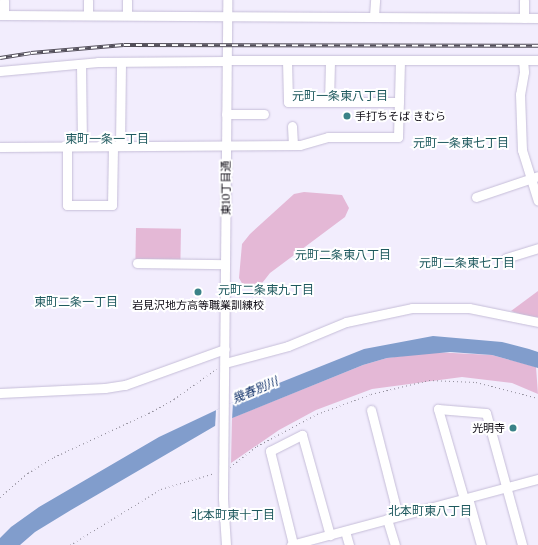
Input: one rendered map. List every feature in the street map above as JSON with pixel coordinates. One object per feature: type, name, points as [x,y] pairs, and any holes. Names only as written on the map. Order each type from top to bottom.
[{"type":"street","points":[[4,0],[2,15],[538,18]]},
{"type":"street","points":[[88,0],[88,15]]},
{"type":"street","points":[[127,0],[127,15]]},
{"type":"street","name":"東10丁目通","points":[[223,472],[227,0]]},
{"type":"street","points":[[374,16],[375,0]]},
{"type":"street","points":[[524,0],[524,18]]},
{"type":"street","points":[[287,60],[288,102],[399,102]]},
{"type":"street","points":[[0,71],[122,62],[287,60],[538,60]]},
{"type":"street","points":[[329,102],[330,60]]},
{"type":"street","points":[[0,147],[226,144],[293,145],[328,138],[398,137],[400,60]]},
{"type":"street","points":[[523,60],[524,72],[520,94],[522,150],[534,177],[538,201]]},
{"type":"street","points":[[67,146],[67,205],[112,205],[122,62]]},
{"type":"street","points":[[81,64],[82,146]]},
{"type":"street","points":[[226,114],[264,114]]},
{"type":"street","points":[[292,126],[293,145]]},
{"type":"street","points":[[476,197],[534,177]]},
{"type":"street","points":[[506,258],[538,248]]},
{"type":"street","points":[[137,263],[225,264]]},
{"type":"street","points":[[225,363],[288,346],[346,322],[412,308],[469,308],[538,322]]},
{"type":"street","points":[[0,393],[105,388],[125,385],[225,349]]},
{"type":"street","points":[[481,545],[438,409],[486,413],[522,545]]},
{"type":"street","points":[[371,410],[398,516]]},
{"type":"street","points":[[330,535],[302,435],[270,451],[292,545],[330,535],[345,531],[398,516],[538,479]]},
{"type":"street","points":[[223,472],[226,545]]},
{"type":"street","points":[[387,519],[395,545]]},
{"type":"street","points":[[345,531],[349,545]]},
{"type":"path","points":[[0,497],[28,473],[54,457],[174,400],[225,363]]},
{"type":"path","points":[[70,545],[165,487],[206,474],[223,472]]},
{"type":"shaded area","points":[[304,192],[342,195],[349,208],[345,217],[270,273],[259,287],[254,290],[244,287],[239,278],[242,244],[250,234],[294,194]]},
{"type":"shaded area","points":[[136,228],[181,229],[180,261],[135,260]]},
{"type":"shaded area","points":[[538,291],[538,320],[511,311]]},
{"type":"shaded area","points":[[433,352],[492,355],[536,367],[538,394],[512,383],[462,377],[372,389],[316,410],[279,430],[231,463],[232,418],[363,365],[387,358]]},
{"type":"water","points":[[433,336],[502,342],[529,349],[538,352],[538,368],[492,355],[450,352],[387,358],[363,365],[220,423],[71,510],[35,532],[20,545],[0,545],[0,538],[11,527],[39,507],[159,437],[244,397],[364,349]]},
{"type":"pier","points":[[233,402],[232,420],[215,428],[216,410]]},
{"type":"railway","points":[[0,58],[31,53],[124,45],[538,46]]},
{"type":"place","name":"手打ちそば きむら","points":[[347,116]]},
{"type":"place","name":"岩見沢地方高等職業訓練校","points":[[198,292]]},
{"type":"place","name":"光明寺","points":[[513,428]]},
{"type":"district","name":"元町一条東八丁目","points":[[340,96]]},
{"type":"district","name":"東町一条一丁目","points":[[107,139]]},
{"type":"district","name":"元町一条東七丁目","points":[[461,143]]},
{"type":"district","name":"元町二条東八丁目","points":[[343,255]]},
{"type":"district","name":"元町二条東七丁目","points":[[467,263]]},
{"type":"district","name":"元町二条東九丁目","points":[[266,290]]},
{"type":"district","name":"東町二条一丁目","points":[[76,302]]},
{"type":"district","name":"北本町東八丁目","points":[[430,511]]},
{"type":"district","name":"北本町東十丁目","points":[[233,515]]},
{"type":"water label","name":"幾春別川","points":[[255,390]]}]
